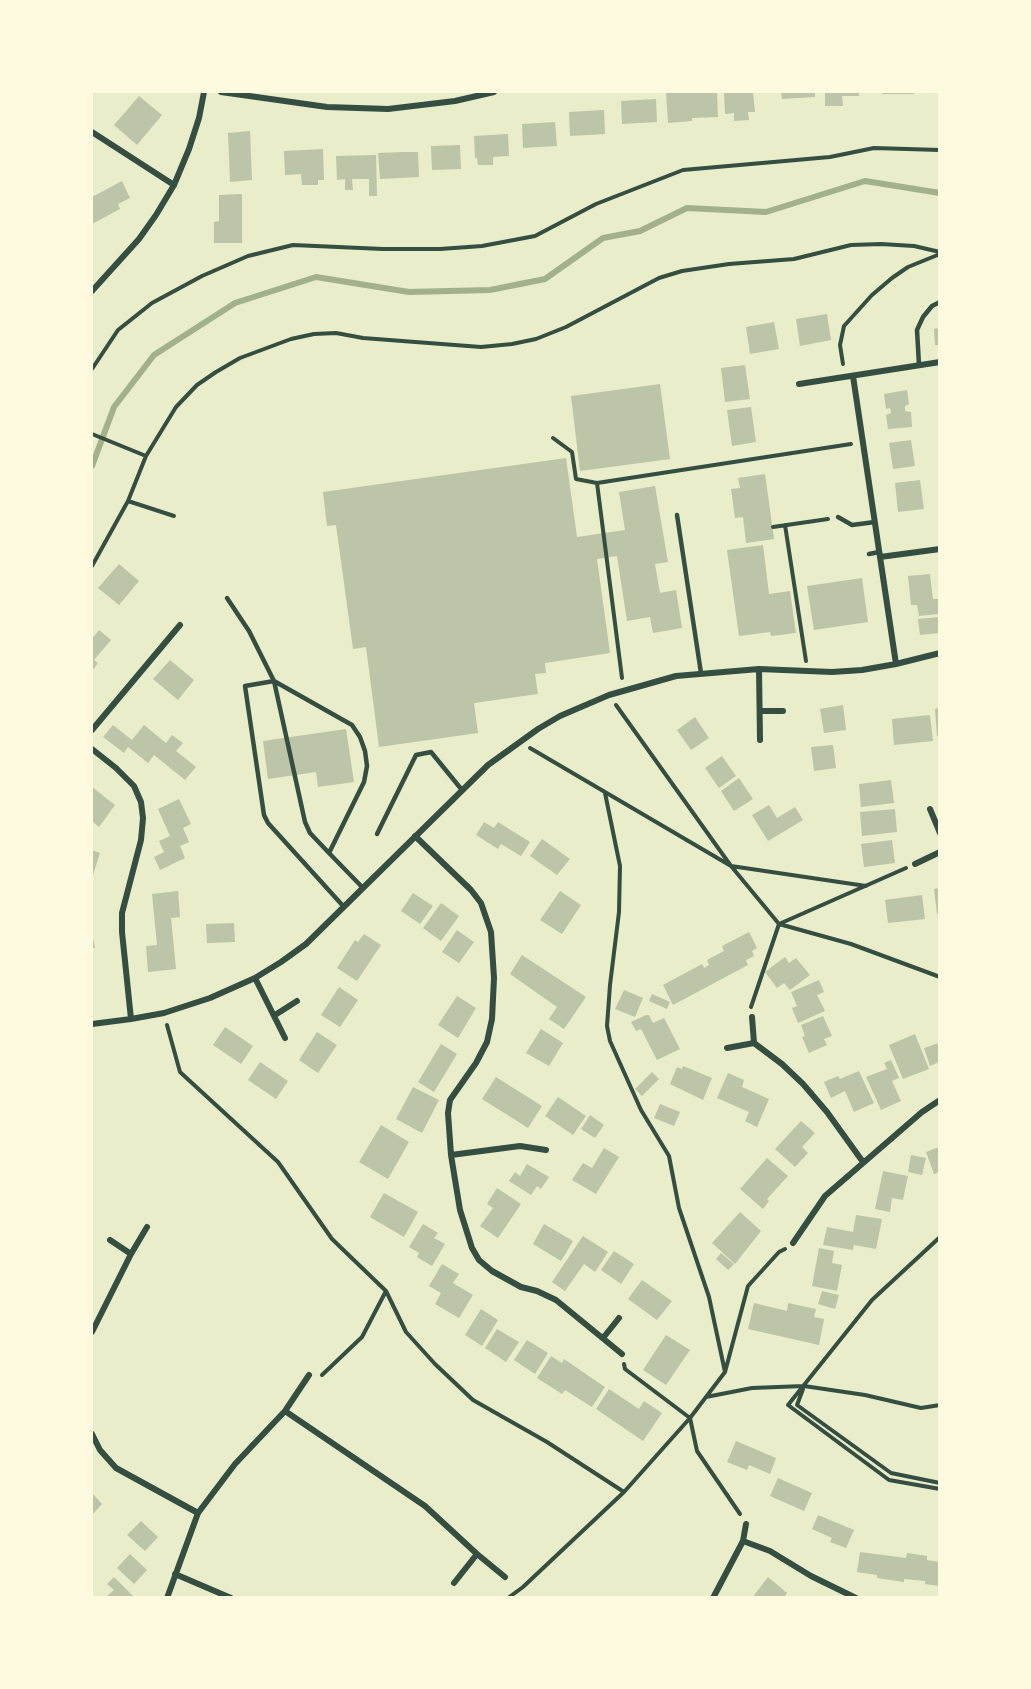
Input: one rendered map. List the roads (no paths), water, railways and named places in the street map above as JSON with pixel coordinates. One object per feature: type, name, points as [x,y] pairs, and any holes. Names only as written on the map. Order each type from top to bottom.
[{"type":"street","points":[[92,291],[139,239],[174,185],[199,118],[204,92]]},
{"type":"street","points":[[221,92],[327,106],[388,109],[455,101],[494,92]]},
{"type":"street","points":[[92,132],[174,185]]},
{"type":"street","points":[[799,384],[939,362]]},
{"type":"street","points":[[853,376],[896,664]]},
{"type":"street","points":[[880,554],[939,549]]},
{"type":"street","points":[[92,730],[180,625]]},
{"type":"street","points":[[92,1024],[164,1012],[210,998],[255,978],[306,944],[488,765],[519,741],[560,716],[609,694],[676,676],[759,669],[832,672],[896,664],[939,653]]},
{"type":"street","points":[[759,669],[760,740]]},
{"type":"street","points":[[761,711],[783,711]]},
{"type":"street","points":[[92,749],[134,786],[141,802],[143,818],[141,840],[122,913],[131,1019]]},
{"type":"street","points":[[930,809],[939,832]]},
{"type":"street","points":[[415,836],[460,879],[481,903],[491,932],[494,951],[492,1019],[487,1042],[476,1063],[450,1100],[448,1113],[451,1155],[464,1229],[479,1260],[492,1271],[507,1281],[556,1300],[622,1354]]},
{"type":"street","points":[[915,864],[939,852]]},
{"type":"street","points":[[255,978],[285,1038]]},
{"type":"street","points":[[275,1016],[297,1001]]},
{"type":"street","points":[[752,1017],[754,1043]]},
{"type":"street","points":[[727,1048],[754,1043],[782,1064],[828,1112],[863,1162]]},
{"type":"street","points":[[793,1243],[825,1196],[939,1100]]},
{"type":"street","points":[[451,1155],[520,1146],[546,1150]]},
{"type":"street","points":[[92,1332],[147,1227]]},
{"type":"street","points":[[110,1240],[131,1254]]},
{"type":"street","points":[[603,1338],[619,1318]]},
{"type":"street","points":[[167,1598],[198,1513],[235,1464],[285,1411],[309,1375]]},
{"type":"street","points":[[285,1411],[425,1506],[477,1554],[506,1577]]},
{"type":"street","points":[[92,1434],[100,1450],[116,1468],[198,1513]]},
{"type":"street","points":[[713,1598],[743,1541],[746,1524]]},
{"type":"street","points":[[743,1541],[770,1551],[811,1576],[856,1598]]},
{"type":"street","points":[[454,1583],[477,1554]]},
{"type":"street","points":[[175,1574],[231,1598]]},
{"type":"lane","points":[[919,365],[917,330],[923,317],[932,306],[939,302]]},
{"type":"lane","points":[[677,515],[701,673]]},
{"type":"lane","points":[[838,517],[852,525],[875,522]]},
{"type":"lane","points":[[869,554],[880,554]]},
{"type":"lane","points":[[227,598],[249,631],[274,681],[305,822],[310,833],[363,888]]},
{"type":"lane","points":[[329,853],[364,782],[367,766],[360,737],[352,726],[274,681],[245,686],[264,815],[274,831],[344,907]]},
{"type":"lane","points":[[376,834],[416,755],[431,752],[462,790]]},
{"type":"waterway","points":[[92,466],[114,407],[154,355],[235,303],[316,277],[409,292],[490,290],[545,279],[603,238],[640,231],[687,208],[766,212],[865,181],[940,193]]}]
